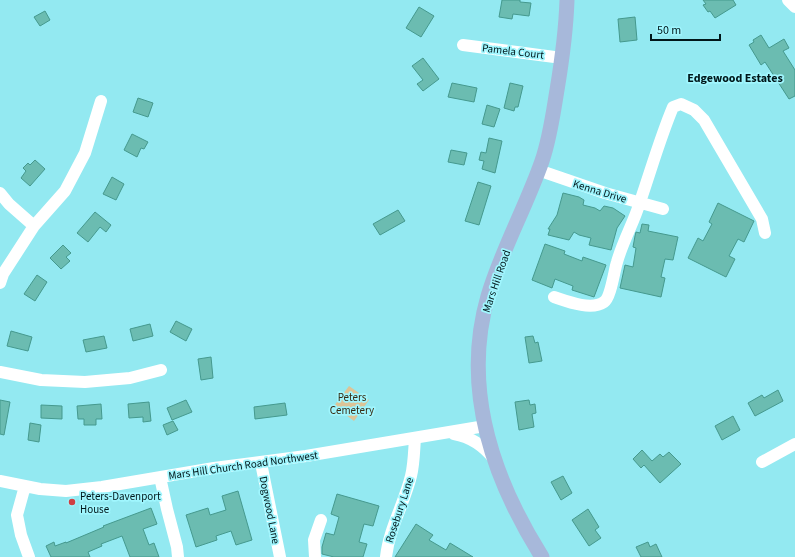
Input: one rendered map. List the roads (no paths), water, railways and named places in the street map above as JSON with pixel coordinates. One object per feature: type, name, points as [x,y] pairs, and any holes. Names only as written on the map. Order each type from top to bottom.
[{"type":"main road","name":"Mars Hill Road","points":[[542,557],[513,508],[494,459],[485,426],[480,396],[478,366],[481,334],[488,296],[500,262],[538,170],[550,132],[566,28],[567,0]]},
{"type":"street","points":[[788,0],[795,7]]},
{"type":"street","name":"Pamela Court","points":[[463,45],[562,58]]},
{"type":"street","points":[[0,283],[3,274],[34,226],[66,191],[85,153],[101,101]]},
{"type":"street","points":[[554,297],[579,305],[603,303],[607,298],[618,260],[640,203],[665,126],[673,107],[681,104],[694,110],[704,120],[762,219],[765,233]]},
{"type":"street","name":"Kenna Drive","points":[[538,170],[604,193],[663,209]]},
{"type":"street","points":[[0,193],[8,204],[34,226]]},
{"type":"street","points":[[0,372],[41,380],[85,382],[130,378],[161,370]]},
{"type":"street","name":"Mars Hill Church Road Northwest","points":[[0,481],[40,489],[66,491],[214,468],[261,463],[485,426]]},
{"type":"street","points":[[447,433],[464,435],[484,448],[494,459]]},
{"type":"street","name":"Rosebury Lane","points":[[386,557],[387,544],[404,500],[412,474],[414,438]]},
{"type":"street","points":[[762,462],[795,444]]},
{"type":"street","name":"Dogwood Lane","points":[[261,463],[280,557]]},
{"type":"street","points":[[160,477],[166,509],[177,547],[178,557]]},
{"type":"street","points":[[25,486],[16,515],[29,557]]},
{"type":"street","points":[[315,557],[314,540],[321,520]]},
{"type":"place","name":"Peters-Davenport House","points":[[72,502]]},
{"type":"district","name":"Edgewood Estates","points":[[735,78]]},
{"type":"park label","name":"Peters Cemetery","points":[[352,403]]}]
